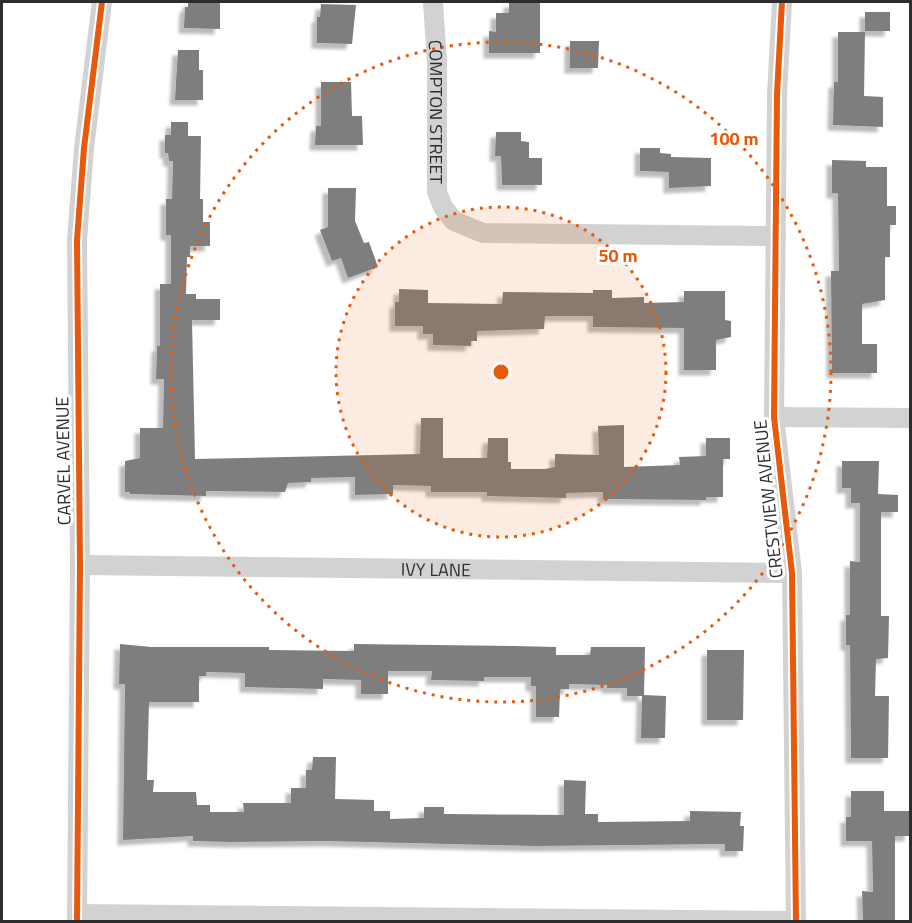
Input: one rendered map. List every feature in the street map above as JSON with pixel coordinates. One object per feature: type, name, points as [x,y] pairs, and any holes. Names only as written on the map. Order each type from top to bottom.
[{"type":"street","name":"CARVEL AVENUE","points":[[77,917],[80,565],[77,240],[84,148],[102,2]]},
{"type":"street","name":"COMPTON STREET","points":[[433,2],[437,62],[436,182],[441,204],[450,217],[461,226],[483,233],[776,236]]},
{"type":"street","name":"CRESTVIEW AVENUE","points":[[782,2],[777,94],[774,417],[792,573],[796,921]]},
{"type":"street","points":[[774,417],[910,418]]},
{"type":"street","name":"IVY LANE","points":[[80,565],[792,573]]},
{"type":"street","points":[[77,917],[796,921]]},
{"type":"building","points":[[188,2],[220,2],[220,29],[184,28],[185,7],[188,7]]},
{"type":"building","points":[[509,2],[540,2],[540,53],[489,53],[489,31],[496,32],[496,13],[509,13]]},
{"type":"building","points":[[321,4],[356,5],[352,44],[317,43],[317,17],[320,17]]},
{"type":"building","points":[[865,12],[890,12],[890,31],[865,31]]},
{"type":"building","points":[[838,32],[865,32],[864,96],[883,97],[883,127],[833,125],[834,82],[838,82]]},
{"type":"building","points":[[570,41],[599,41],[598,68],[570,68]]},
{"type":"building","points":[[178,50],[199,50],[199,70],[203,70],[203,100],[175,100]]},
{"type":"building","points":[[321,82],[351,82],[352,116],[362,116],[363,145],[315,145],[316,126],[321,126]]},
{"type":"building","points":[[171,122],[188,122],[188,136],[201,136],[200,199],[203,199],[203,222],[210,222],[210,246],[190,246],[190,257],[187,257],[186,294],[196,294],[196,299],[220,299],[220,320],[192,320],[195,459],[420,454],[421,418],[443,418],[443,458],[487,458],[488,438],[508,438],[508,462],[511,462],[511,469],[545,469],[555,467],[555,454],[599,455],[598,426],[624,425],[624,467],[680,465],[679,457],[706,456],[706,438],[730,438],[730,459],[723,459],[723,497],[706,497],[706,500],[603,499],[603,492],[566,493],[566,498],[487,496],[487,492],[431,492],[431,486],[393,485],[393,494],[355,495],[355,477],[311,478],[311,482],[288,483],[285,492],[206,491],[206,496],[125,492],[125,461],[140,458],[140,428],[163,428],[164,379],[156,379],[157,346],[160,346],[160,284],[171,284],[171,235],[166,235],[166,199],[172,199],[173,161],[169,161],[168,153],[165,153],[165,135],[171,135]]},
{"type":"building","points":[[496,132],[521,132],[521,141],[529,142],[529,158],[542,158],[542,185],[502,185],[501,156],[495,156]]},
{"type":"building","points":[[640,148],[660,148],[660,153],[671,154],[671,157],[711,158],[711,186],[669,188],[669,172],[640,171]]},
{"type":"building","points":[[832,160],[866,161],[866,167],[887,167],[887,206],[896,206],[896,225],[890,225],[890,257],[885,257],[885,300],[862,304],[862,344],[877,344],[877,373],[832,373],[831,271],[839,271],[838,193],[832,193]]},
{"type":"building","points":[[328,188],[356,188],[355,221],[364,243],[369,242],[378,267],[348,278],[341,258],[332,261],[320,230],[328,227]]},
{"type":"building","points":[[399,289],[428,290],[428,303],[502,304],[503,292],[593,293],[593,290],[612,290],[612,298],[644,297],[644,303],[684,302],[684,291],[725,291],[725,320],[731,321],[731,337],[716,340],[716,370],[684,370],[684,328],[593,327],[593,316],[545,316],[544,329],[477,331],[477,341],[471,341],[471,346],[433,345],[433,334],[423,334],[423,326],[395,326],[395,302],[399,302]]},
{"type":"building","points":[[842,461],[879,461],[878,494],[898,495],[898,512],[881,512],[881,616],[889,616],[888,658],[876,659],[875,696],[889,696],[888,758],[851,758],[850,645],[846,645],[846,615],[850,615],[850,561],[860,562],[860,503],[851,503],[851,488],[842,488]]},
{"type":"building","points":[[120,644],[151,647],[269,647],[269,650],[354,651],[354,644],[556,647],[556,655],[590,655],[591,647],[645,647],[644,695],[666,696],[665,738],[641,738],[642,696],[627,696],[627,688],[607,688],[607,685],[569,684],[569,689],[560,689],[559,717],[536,717],[536,686],[531,686],[531,677],[484,677],[484,681],[431,680],[432,671],[388,671],[388,694],[361,694],[361,680],[323,679],[323,689],[245,687],[245,673],[206,672],[206,676],[199,676],[199,702],[149,702],[147,780],[154,780],[153,792],[196,792],[197,805],[210,805],[210,812],[244,812],[243,803],[291,803],[291,788],[306,788],[306,770],[312,770],[313,757],[336,757],[335,799],[374,800],[374,811],[390,811],[390,819],[424,818],[424,807],[444,807],[444,814],[564,815],[564,780],[586,781],[585,814],[598,814],[598,822],[690,821],[690,811],[741,812],[740,826],[744,826],[743,851],[725,851],[725,844],[535,846],[326,841],[231,842],[193,841],[193,836],[123,840],[125,684],[119,684]]},
{"type":"building","points":[[707,650],[744,650],[743,720],[707,720]]},
{"type":"building","points":[[851,791],[884,791],[884,811],[910,811],[910,836],[895,836],[895,921],[863,921],[862,891],[873,892],[872,841],[846,841],[846,817],[851,817]]},
{"type":"cycle path","points":[[77,922],[80,565],[77,240],[84,148],[102,2]]},
{"type":"cycle path","points":[[782,2],[777,94],[774,417],[792,573],[796,922]]}]
